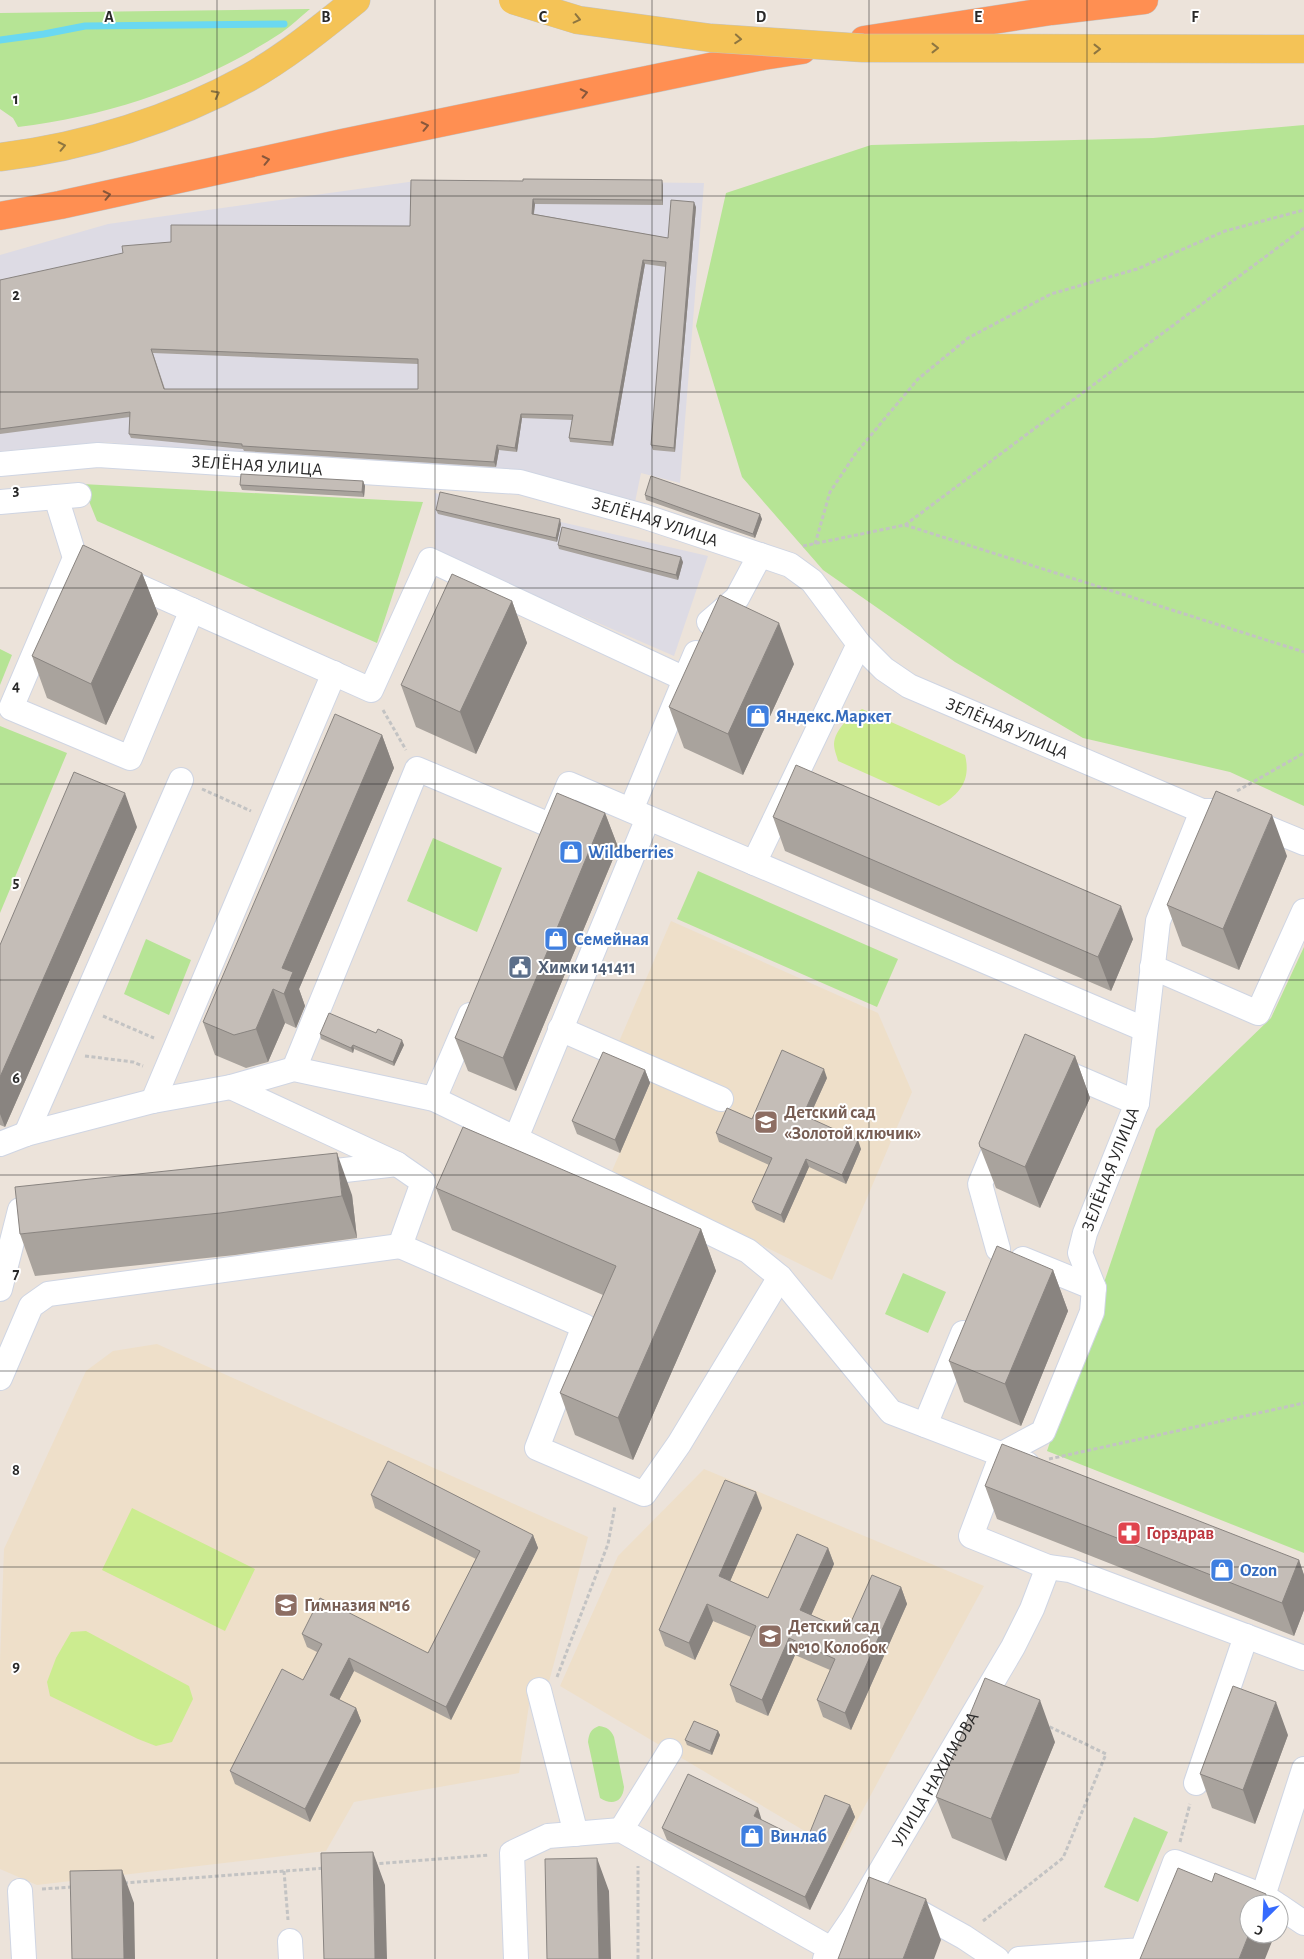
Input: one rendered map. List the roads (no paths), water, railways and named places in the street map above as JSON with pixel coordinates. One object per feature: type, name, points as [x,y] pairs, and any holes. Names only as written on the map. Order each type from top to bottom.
[{"type":"highway","points":[[0,216],[60,206],[343,143],[763,56],[1051,11],[1144,0]]},
{"type":"main road","points":[[7,157],[99,138],[189,107],[249,77],[301,44],[356,0]]},
{"type":"main road","points":[[513,0],[578,20],[711,38],[863,48],[1304,49]]},
{"type":"street","points":[[0,221],[60,206]]},
{"type":"street","name":"ЗЕЛЁНАЯ УЛИЦА","points":[[0,464],[98,455],[520,482],[643,516],[790,565],[812,580],[859,644],[884,669],[909,686],[1202,811],[1158,921],[1144,1029],[1137,1103],[1085,1233],[1080,1253],[1094,1288],[1092,1312],[1043,1432],[1002,1454]]},
{"type":"street","points":[[0,502],[68,496],[75,558],[11,708],[130,758],[192,610]]},
{"type":"street","points":[[516,1138],[560,1030],[639,814],[685,679],[707,623],[737,598],[760,555]]},
{"type":"street","points":[[75,558],[371,690],[430,560],[685,679]]},
{"type":"street","points":[[754,863],[859,644]]},
{"type":"street","points":[[153,1101],[334,673]]},
{"type":"street","points":[[294,1069],[417,769],[548,835],[569,784],[1144,1029]]},
{"type":"street","points":[[26,1134],[181,780]]},
{"type":"street","points":[[1202,811],[1226,811],[1304,843]]},
{"type":"street","points":[[1152,967],[1258,1013],[1304,911]]},
{"type":"street","points":[[434,1099],[477,999]]},
{"type":"street","points":[[560,1030],[721,1099]]},
{"type":"street","points":[[1033,1058],[1137,1103]]},
{"type":"street","points":[[0,1144],[26,1134],[153,1101],[231,1087],[294,1069],[434,1099],[748,1250],[780,1277],[891,1412],[1036,1467]]},
{"type":"street","points":[[231,1087],[397,1164],[423,1182],[400,1246]]},
{"type":"street","points":[[1010,1112],[980,1184],[995,1258],[1094,1288]]},
{"type":"street","points":[[291,1177],[397,1164]]},
{"type":"street","points":[[0,1288],[20,1210],[68,1204]]},
{"type":"street","points":[[0,1378],[31,1306],[48,1294],[400,1246],[584,1326],[537,1448],[644,1494],[679,1444],[780,1277]]},
{"type":"street","points":[[0,1292],[31,1306]]},
{"type":"street","points":[[925,1425],[973,1310]]},
{"type":"street","points":[[1002,1454],[971,1536],[1048,1567],[1070,1570],[1304,1658]]},
{"type":"street","name":"УЛИЦА НАХИМОВА","points":[[828,1954],[872,1887],[1013,1647],[1032,1609],[1048,1567]]},
{"type":"street","points":[[1196,1782],[1246,1636]]},
{"type":"street","points":[[540,1695],[576,1834]]},
{"type":"street","points":[[630,1835],[670,1752]]},
{"type":"street","points":[[1274,1894],[1302,1782]]},
{"type":"street","points":[[516,1959],[512,1853],[548,1836],[576,1834],[630,1835],[828,1954]]},
{"type":"street","points":[[1020,1959],[1142,1950],[1175,1862],[1253,1894]]},
{"type":"street","points":[[872,1887],[964,1937],[997,1959]]},
{"type":"street","points":[[20,1891],[24,1959]]},
{"type":"street","points":[[1289,1913],[1304,1922]]},
{"type":"waterway","points":[[0,40],[85,26],[284,24]]},
{"type":"place","name":"Яндекс.Маркет","points":[[758,716]]},
{"type":"place","name":"Wildberries","points":[[571,852]]},
{"type":"place","name":"Семейная","points":[[556,939]]},
{"type":"place","name":"Химки 141411","points":[[520,967]]},
{"type":"place","name":"Детский сад «Золотой ключик»","points":[[766,1122]]},
{"type":"place","name":"Горздрав","points":[[1129,1533]]},
{"type":"place","name":"Ozon","points":[[1222,1570]]},
{"type":"place","name":"Гимназия №16","points":[[286,1605]]},
{"type":"place","name":"Детский сад №10 Колобок","points":[[770,1636]]},
{"type":"place","name":"Винлаб","points":[[752,1836]]}]
